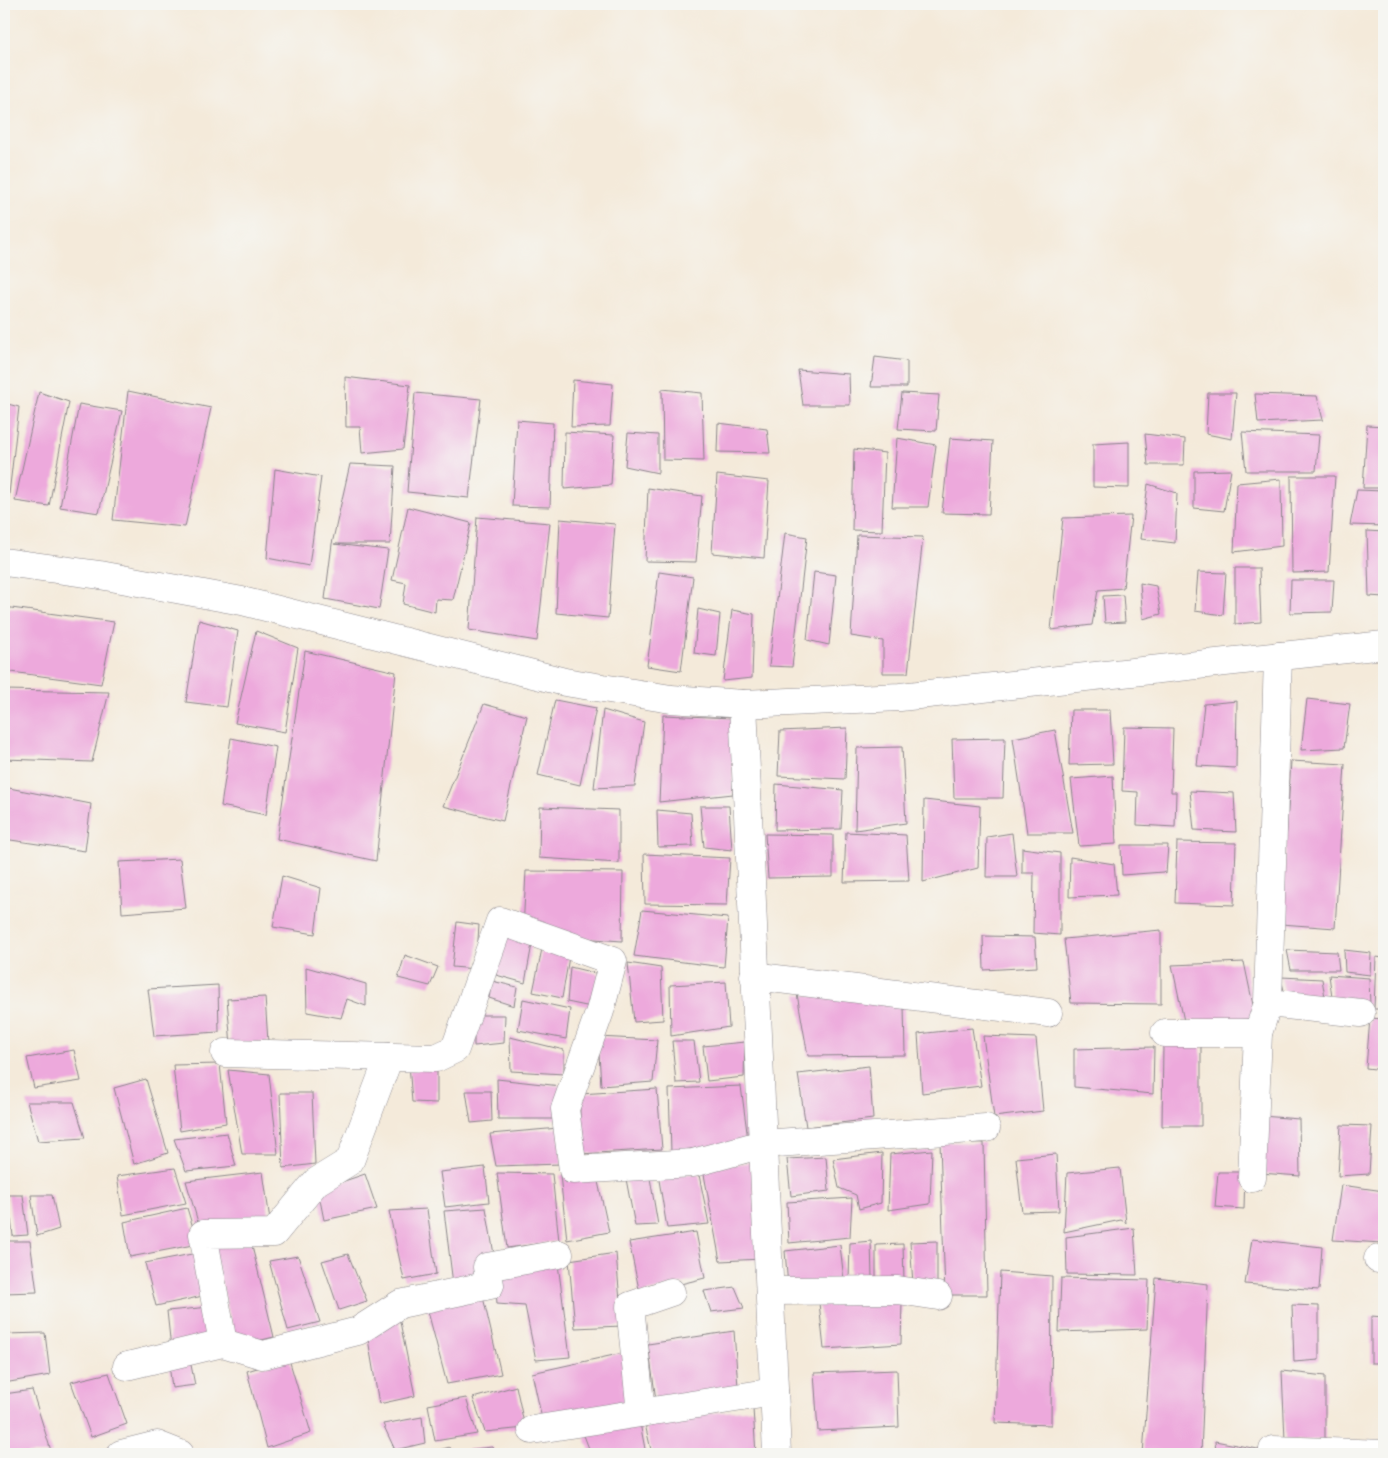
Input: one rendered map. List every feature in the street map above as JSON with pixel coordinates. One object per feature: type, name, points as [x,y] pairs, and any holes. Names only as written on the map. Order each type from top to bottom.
[{"type":"street","points":[[4,562],[100,575],[242,601],[565,682],[671,699],[743,704],[900,697],[1384,645]]},
{"type":"street","points":[[1252,1178],[1258,1033],[1268,1003],[1278,656]]},
{"type":"street","points":[[743,704],[777,1454]]},
{"type":"street","points":[[225,1054],[436,1058],[454,1049],[500,921],[613,961],[600,1011],[565,1109],[573,1170],[693,1163],[763,1144],[986,1128]]},
{"type":"street","points":[[754,976],[1048,1013]]},
{"type":"street","points":[[1268,1003],[1361,1014]]},
{"type":"street","points":[[1164,1033],[1258,1033]]},
{"type":"street","points":[[223,1343],[203,1234],[274,1233],[316,1182],[350,1162],[389,1057]]},
{"type":"street","points":[[127,1366],[223,1343],[263,1355],[358,1331],[400,1304],[490,1285],[487,1267],[559,1254]]},
{"type":"street","points":[[770,1291],[898,1290],[938,1296]]},
{"type":"street","points":[[641,1412],[630,1306],[671,1292]]},
{"type":"street","points":[[532,1430],[774,1392]]},
{"type":"street","points":[[120,1454],[157,1445],[180,1454]]},
{"type":"street","points":[[1273,1450],[1384,1454]]},
{"type":"building","points":[[875,357],[907,361],[907,387],[871,387]]},
{"type":"building","points":[[798,370],[849,374],[850,405],[803,405]]},
{"type":"building","points":[[345,377],[410,385],[403,449],[362,453],[360,427],[346,427]]},
{"type":"building","points":[[573,380],[613,384],[610,426],[571,427]]},
{"type":"building","points":[[662,389],[702,393],[704,461],[663,460]]},
{"type":"building","points":[[128,391],[211,408],[185,527],[113,520]]},
{"type":"building","points":[[39,392],[69,402],[49,506],[15,501]]},
{"type":"building","points":[[415,393],[481,399],[469,498],[407,492]]},
{"type":"building","points":[[902,393],[939,395],[936,431],[898,429]]},
{"type":"building","points":[[1208,393],[1236,393],[1232,439],[1206,434]]},
{"type":"building","points":[[1255,394],[1317,396],[1323,420],[1258,423]]},
{"type":"building","points":[[4,403],[19,407],[8,503],[4,503]]},
{"type":"building","points":[[79,404],[122,411],[99,513],[60,507]]},
{"type":"building","points":[[517,420],[553,423],[550,507],[512,506]]},
{"type":"building","points":[[718,423],[767,429],[770,453],[717,452]]},
{"type":"building","points":[[1367,425],[1384,426],[1384,488],[1363,488]]},
{"type":"building","points":[[565,432],[614,435],[611,485],[564,489]]},
{"type":"building","points":[[1242,432],[1319,435],[1316,471],[1246,471]]},
{"type":"building","points":[[628,433],[658,435],[658,473],[625,466]]},
{"type":"building","points":[[1145,434],[1185,439],[1184,465],[1148,465]]},
{"type":"building","points":[[897,438],[936,445],[928,507],[892,507]]},
{"type":"building","points":[[950,438],[993,441],[989,514],[942,513]]},
{"type":"building","points":[[1129,442],[1129,488],[1093,487],[1093,444]]},
{"type":"building","points":[[854,449],[885,453],[882,531],[852,530]]},
{"type":"building","points":[[350,464],[395,466],[390,544],[334,544],[388,550],[379,609],[325,599],[332,544]]},
{"type":"building","points":[[275,469],[321,477],[309,566],[267,558]]},
{"type":"building","points":[[1231,470],[1224,511],[1194,508],[1194,471]]},
{"type":"building","points":[[717,475],[769,481],[764,558],[712,553]]},
{"type":"building","points":[[1291,476],[1335,476],[1329,572],[1292,573]]},
{"type":"building","points":[[1281,479],[1282,546],[1234,552],[1237,483]]},
{"type":"building","points":[[1148,484],[1177,493],[1175,543],[1141,539]]},
{"type":"building","points":[[648,488],[702,496],[696,562],[645,561]]},
{"type":"building","points":[[1357,490],[1384,491],[1384,526],[1350,525]]},
{"type":"building","points":[[408,507],[471,523],[453,600],[436,599],[435,612],[403,604],[406,583],[392,580]]},
{"type":"building","points":[[1131,516],[1123,588],[1098,590],[1092,625],[1051,630],[1063,518]]},
{"type":"building","points":[[477,517],[550,523],[537,641],[469,630]]},
{"type":"building","points":[[560,519],[615,524],[608,618],[556,613]]},
{"type":"building","points":[[1367,531],[1384,532],[1384,597],[1369,596]]},
{"type":"building","points":[[785,533],[807,537],[792,667],[769,666]]},
{"type":"building","points":[[857,535],[923,537],[908,673],[883,673],[883,641],[851,636]]},
{"type":"building","points":[[1235,568],[1259,568],[1261,622],[1235,624]]},
{"type":"building","points":[[659,572],[693,577],[681,671],[647,666]]},
{"type":"building","points":[[814,572],[836,575],[829,645],[807,640]]},
{"type":"building","points":[[1198,572],[1226,573],[1223,615],[1195,611]]},
{"type":"building","points":[[1291,580],[1334,580],[1332,612],[1290,613]]},
{"type":"building","points":[[1140,583],[1156,586],[1161,614],[1143,619]]},
{"type":"building","points":[[1123,595],[1125,622],[1105,623],[1103,596]]},
{"type":"building","points":[[4,607],[114,622],[101,684],[4,671]]},
{"type":"building","points":[[698,609],[720,614],[716,656],[694,653]]},
{"type":"building","points":[[732,610],[754,614],[752,678],[723,681]]},
{"type":"building","points":[[199,620],[238,631],[227,707],[186,702]]},
{"type":"building","points":[[256,631],[298,648],[285,732],[235,723]]},
{"type":"building","points":[[305,651],[396,672],[376,861],[277,839]]},
{"type":"building","points":[[4,690],[109,692],[92,762],[4,759]]},
{"type":"building","points":[[1307,699],[1350,704],[1344,748],[1301,750]]},
{"type":"building","points":[[555,700],[596,708],[580,785],[538,775]]},
{"type":"building","points":[[1237,701],[1236,768],[1197,766],[1204,704]]},
{"type":"building","points":[[484,704],[527,716],[503,821],[443,806]]},
{"type":"building","points":[[603,710],[644,722],[635,786],[594,788]]},
{"type":"building","points":[[1071,710],[1110,710],[1113,764],[1069,765]]},
{"type":"building","points":[[663,715],[732,718],[733,794],[659,802]]},
{"type":"building","points":[[1124,727],[1173,728],[1171,792],[1176,792],[1175,827],[1137,825],[1138,792],[1122,791]]},
{"type":"building","points":[[847,728],[845,779],[778,776],[780,731]]},
{"type":"building","points":[[1055,730],[1073,833],[1027,833],[1013,738]]},
{"type":"building","points":[[231,738],[276,747],[266,815],[221,806]]},
{"type":"building","points":[[1005,738],[1003,798],[954,798],[952,739]]},
{"type":"building","points":[[902,747],[906,823],[855,830],[857,748]]},
{"type":"building","points":[[1291,761],[1345,764],[1335,928],[1281,924]]},
{"type":"building","points":[[1113,776],[1116,844],[1079,846],[1071,779]]},
{"type":"building","points":[[776,784],[843,790],[841,829],[775,830]]},
{"type":"building","points":[[4,787],[91,804],[85,851],[4,839]]},
{"type":"building","points":[[1190,791],[1234,793],[1236,832],[1194,830]]},
{"type":"building","points":[[924,800],[980,806],[978,868],[923,882]]},
{"type":"building","points":[[700,806],[729,806],[732,850],[704,847]]},
{"type":"building","points":[[540,807],[619,810],[619,863],[539,858]]},
{"type":"building","points":[[657,810],[691,813],[693,846],[658,847]]},
{"type":"building","points":[[846,832],[906,835],[909,881],[844,882]]},
{"type":"building","points":[[1012,833],[1017,877],[986,877],[987,837]]},
{"type":"building","points":[[765,834],[833,835],[833,877],[768,878]]},
{"type":"building","points":[[1177,842],[1236,843],[1234,905],[1175,903]]},
{"type":"building","points":[[1121,845],[1168,845],[1166,874],[1163,872],[1122,875]]},
{"type":"building","points":[[1022,848],[1060,853],[1060,935],[1033,933],[1034,873],[1022,873]]},
{"type":"building","points":[[644,854],[730,858],[727,905],[645,904]]},
{"type":"building","points":[[1070,857],[1114,864],[1117,895],[1069,897]]},
{"type":"building","points":[[180,859],[186,908],[122,913],[119,862]]},
{"type":"building","points":[[526,871],[623,872],[622,941],[538,935],[523,930]]},
{"type":"building","points":[[282,876],[321,888],[315,934],[273,927]]},
{"type":"building","points":[[642,910],[728,918],[724,967],[634,956]]},
{"type":"building","points":[[457,922],[479,925],[476,969],[452,967]]},
{"type":"building","points":[[1161,930],[1161,1004],[1071,1003],[1064,939]]},
{"type":"building","points":[[502,931],[532,944],[525,983],[496,975]]},
{"type":"building","points":[[983,936],[1035,937],[1037,967],[984,970]]},
{"type":"building","points":[[543,944],[570,951],[562,998],[533,992]]},
{"type":"building","points":[[1287,950],[1337,952],[1339,970],[1291,970]]},
{"type":"building","points":[[1344,950],[1371,953],[1370,975],[1345,972]]},
{"type":"building","points":[[405,955],[438,967],[430,986],[398,978]]},
{"type":"building","points":[[1376,957],[1384,958],[1384,1009],[1374,1009]]},
{"type":"building","points":[[1244,962],[1256,1019],[1184,1021],[1172,965]]},
{"type":"building","points":[[628,963],[661,968],[663,1020],[634,1022]]},
{"type":"building","points":[[306,967],[366,984],[366,1006],[347,999],[341,1018],[307,1012]]},
{"type":"building","points":[[570,967],[599,974],[591,1007],[567,1002]]},
{"type":"building","points":[[1329,975],[1369,978],[1370,1005],[1333,1005]]},
{"type":"building","points":[[1281,977],[1322,979],[1326,1003],[1286,1000]]},
{"type":"building","points":[[492,981],[517,987],[514,1006],[489,998]]},
{"type":"building","points":[[726,982],[729,1027],[671,1036],[670,985]]},
{"type":"building","points":[[218,985],[219,1032],[154,1036],[148,989]]},
{"type":"building","points":[[797,994],[904,1005],[905,1055],[808,1056]]},
{"type":"building","points":[[265,997],[268,1042],[231,1045],[227,999]]},
{"type":"building","points":[[523,999],[570,1009],[566,1039],[518,1030]]},
{"type":"building","points":[[474,1015],[505,1015],[504,1043],[474,1046]]},
{"type":"building","points":[[1370,1018],[1384,1019],[1384,1070],[1366,1068]]},
{"type":"building","points":[[972,1028],[981,1086],[922,1093],[918,1034]]},
{"type":"building","points":[[983,1036],[1036,1038],[1043,1111],[994,1117]]},
{"type":"building","points":[[510,1037],[564,1050],[564,1074],[511,1071]]},
{"type":"building","points":[[598,1037],[657,1040],[653,1082],[601,1086]]},
{"type":"building","points":[[672,1041],[694,1041],[699,1082],[676,1083]]},
{"type":"building","points":[[745,1042],[744,1077],[707,1081],[703,1046]]},
{"type":"building","points":[[1163,1043],[1201,1046],[1201,1126],[1162,1126]]},
{"type":"building","points":[[1154,1047],[1153,1094],[1074,1087],[1074,1049]]},
{"type":"building","points":[[74,1050],[81,1081],[34,1088],[27,1058]]},
{"type":"building","points":[[220,1064],[226,1123],[180,1131],[173,1065]]},
{"type":"building","points":[[409,1064],[437,1065],[437,1103],[412,1102]]},
{"type":"building","points":[[869,1066],[873,1119],[806,1127],[798,1074]]},
{"type":"building","points":[[228,1070],[269,1074],[278,1154],[242,1154]]},
{"type":"building","points":[[146,1079],[168,1153],[134,1164],[114,1088]]},
{"type":"building","points":[[497,1079],[561,1086],[558,1119],[498,1119]]},
{"type":"building","points":[[741,1086],[748,1140],[671,1152],[669,1089]]},
{"type":"building","points":[[657,1089],[662,1149],[580,1154],[580,1094]]},
{"type":"building","points":[[466,1091],[491,1091],[492,1121],[471,1123]]},
{"type":"building","points":[[280,1093],[312,1093],[315,1164],[283,1168]]},
{"type":"building","points":[[27,1102],[74,1102],[85,1138],[38,1141]]},
{"type":"building","points":[[1262,1116],[1299,1119],[1300,1176],[1260,1173]]},
{"type":"building","points":[[1341,1125],[1372,1126],[1369,1174],[1338,1176]]},
{"type":"building","points":[[559,1128],[562,1164],[496,1166],[490,1134]]},
{"type":"building","points":[[227,1133],[236,1166],[186,1171],[174,1139]]},
{"type":"building","points":[[940,1142],[984,1143],[987,1295],[945,1295]]},
{"type":"building","points":[[932,1150],[930,1204],[888,1210],[890,1154]]},
{"type":"building","points":[[882,1153],[881,1203],[859,1209],[856,1195],[839,1188],[833,1159]]},
{"type":"building","points":[[1056,1154],[1059,1211],[1022,1212],[1016,1158]]},
{"type":"building","points":[[826,1157],[829,1191],[791,1196],[787,1159]]},
{"type":"building","points":[[751,1162],[762,1259],[720,1261],[703,1169]]},
{"type":"building","points":[[485,1167],[489,1202],[445,1207],[440,1172]]},
{"type":"building","points":[[175,1168],[186,1203],[123,1215],[117,1176]]},
{"type":"building","points":[[1120,1168],[1126,1223],[1121,1220],[1064,1232],[1067,1173]]},
{"type":"building","points":[[263,1172],[270,1220],[200,1229],[186,1181]]},
{"type":"building","points":[[1218,1172],[1245,1172],[1244,1209],[1215,1207]]},
{"type":"building","points":[[497,1173],[552,1174],[559,1241],[507,1248]]},
{"type":"building","points":[[365,1174],[377,1209],[324,1220],[318,1190]]},
{"type":"building","points":[[658,1174],[699,1175],[709,1224],[667,1228]]},
{"type":"building","points":[[560,1175],[597,1177],[609,1232],[567,1240]]},
{"type":"building","points":[[650,1178],[658,1225],[635,1226],[626,1179]]},
{"type":"building","points":[[1341,1185],[1384,1191],[1382,1243],[1333,1240]]},
{"type":"building","points":[[8,1195],[23,1195],[28,1235],[13,1236]]},
{"type":"building","points":[[31,1195],[52,1195],[59,1229],[37,1236]]},
{"type":"building","points":[[852,1198],[850,1237],[789,1243],[787,1202]]},
{"type":"building","points":[[187,1208],[198,1244],[130,1257],[124,1222]]},
{"type":"building","points":[[486,1208],[496,1266],[485,1280],[453,1284],[444,1211]]},
{"type":"building","points":[[427,1209],[436,1274],[404,1280],[389,1211]]},
{"type":"building","points":[[1134,1228],[1137,1275],[1067,1274],[1066,1237]]},
{"type":"building","points":[[696,1232],[705,1278],[640,1294],[629,1242]]},
{"type":"building","points":[[250,1238],[274,1337],[237,1346],[211,1240]]},
{"type":"building","points":[[1252,1239],[1322,1247],[1319,1290],[1245,1284]]},
{"type":"building","points":[[4,1241],[30,1241],[37,1292],[4,1293]]},
{"type":"building","points":[[871,1241],[872,1279],[849,1282],[850,1243]]},
{"type":"building","points":[[937,1241],[937,1284],[913,1284],[910,1242]]},
{"type":"building","points":[[903,1244],[904,1282],[876,1281],[876,1245]]},
{"type":"building","points":[[840,1245],[844,1280],[788,1286],[785,1251]]},
{"type":"building","points":[[197,1253],[203,1296],[156,1306],[145,1263]]},
{"type":"building","points":[[616,1253],[622,1326],[575,1328],[569,1260]]},
{"type":"building","points":[[348,1254],[367,1301],[339,1310],[322,1261]]},
{"type":"building","points":[[298,1256],[320,1322],[288,1330],[269,1261]]},
{"type":"building","points":[[558,1264],[570,1357],[536,1360],[525,1306],[497,1304],[495,1272]]},
{"type":"building","points":[[1000,1272],[1052,1276],[1051,1425],[995,1423]]},
{"type":"building","points":[[1061,1278],[1149,1280],[1147,1329],[1059,1332]]},
{"type":"building","points":[[1156,1278],[1208,1284],[1201,1454],[1143,1454]]},
{"type":"building","points":[[735,1287],[744,1308],[711,1312],[704,1291]]},
{"type":"building","points":[[483,1297],[501,1374],[447,1384],[426,1304]]},
{"type":"building","points":[[902,1301],[901,1344],[824,1349],[819,1303]]},
{"type":"building","points":[[1292,1305],[1319,1306],[1319,1360],[1294,1362]]},
{"type":"building","points":[[210,1307],[217,1337],[171,1348],[167,1311]]},
{"type":"building","points":[[1371,1316],[1384,1317],[1384,1363],[1371,1363]]},
{"type":"building","points":[[399,1317],[415,1396],[379,1404],[367,1333]]},
{"type":"building","points":[[734,1331],[738,1387],[656,1400],[648,1344]]},
{"type":"building","points":[[45,1333],[50,1375],[4,1383],[4,1334]]},
{"type":"building","points":[[623,1353],[633,1402],[542,1419],[532,1373]]},
{"type":"building","points":[[289,1359],[311,1433],[267,1448],[247,1371]]},
{"type":"building","points":[[190,1360],[195,1385],[172,1388],[169,1364]]},
{"type":"building","points":[[897,1370],[899,1427],[818,1431],[814,1373]]},
{"type":"building","points":[[1282,1371],[1325,1376],[1325,1440],[1285,1440]]},
{"type":"building","points":[[109,1373],[127,1424],[91,1437],[71,1382]]},
{"type":"building","points":[[516,1386],[525,1428],[485,1432],[473,1398]]},
{"type":"building","points":[[32,1390],[52,1454],[7,1454],[4,1441],[4,1394]]},
{"type":"building","points":[[466,1398],[477,1434],[435,1441],[428,1405]]},
{"type":"building","points":[[753,1409],[756,1454],[652,1454],[644,1420]]},
{"type":"building","points":[[422,1417],[425,1443],[395,1450],[383,1424]]},
{"type":"building","points":[[639,1418],[646,1454],[591,1454],[579,1422]]},
{"type":"building","points":[[1215,1441],[1263,1450],[1263,1454],[1216,1454]]},
{"type":"building","points":[[450,1447],[452,1454],[424,1454]]},
{"type":"building","points":[[492,1447],[495,1454],[457,1454],[456,1451]]}]
